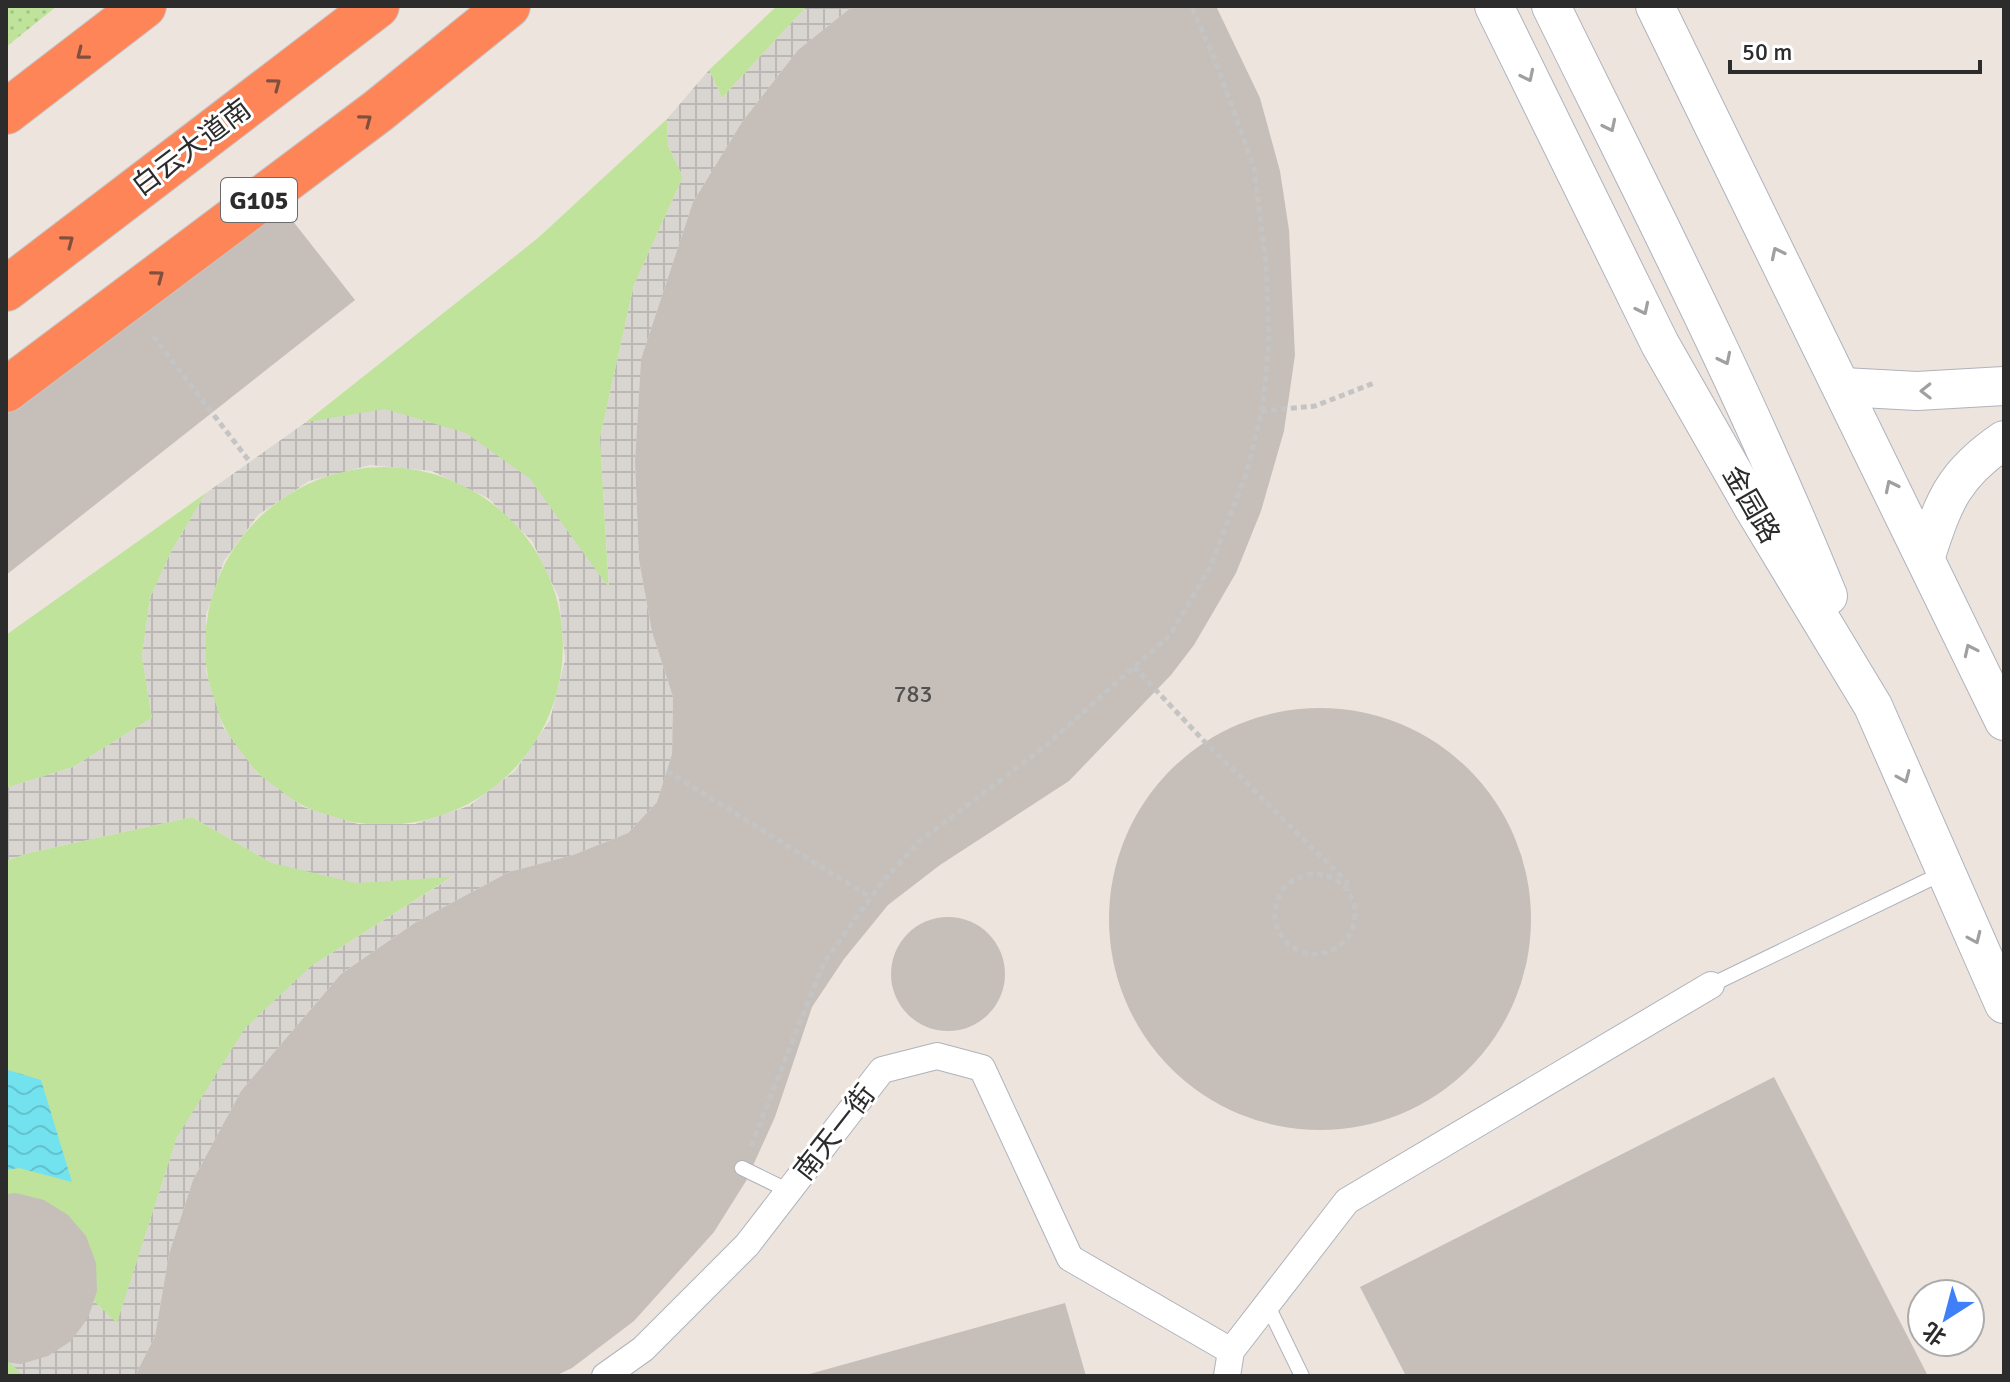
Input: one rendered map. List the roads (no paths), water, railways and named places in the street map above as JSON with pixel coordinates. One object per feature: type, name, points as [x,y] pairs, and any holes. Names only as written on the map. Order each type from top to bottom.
[{"type":"highway","points":[[6,112],[144,6]]},
{"type":"highway","name":"白云大道南","points":[[6,289],[377,6]]},
{"type":"highway","name":"G105","points":[[6,390],[378,111],[508,6]]},
{"type":"highway","name":"G105","points":[[6,352],[103,317]]},
{"type":"main road","name":"金园路","points":[[1494,6],[1660,344],[1754,509],[1873,706],[2004,1004]]},
{"type":"main road","points":[[1551,6],[1741,395],[1789,500],[1873,706]]},
{"type":"main road","points":[[1655,6],[2004,721]]},
{"type":"main road","points":[[1843,387],[1917,391],[2004,386]]},
{"type":"main road","points":[[1926,556],[1943,505],[1958,480],[1977,459],[2004,440]]},
{"type":"street","points":[[1229,1363],[1267,1304],[1347,1201],[1711,985]]},
{"type":"street","name":"南天一街","points":[[605,1376],[643,1349],[737,1255],[882,1070],[937,1056],[982,1068],[1070,1258],[1229,1363]]},
{"type":"lane","points":[[1711,985],[1945,872]]},
{"type":"lane","points":[[742,1168],[789,1191]]},
{"type":"lane","points":[[1267,1304],[1302,1376]]},
{"type":"water","points":[[8,1070],[41,1080],[72,1182],[19,1168],[6,1170]]}]
